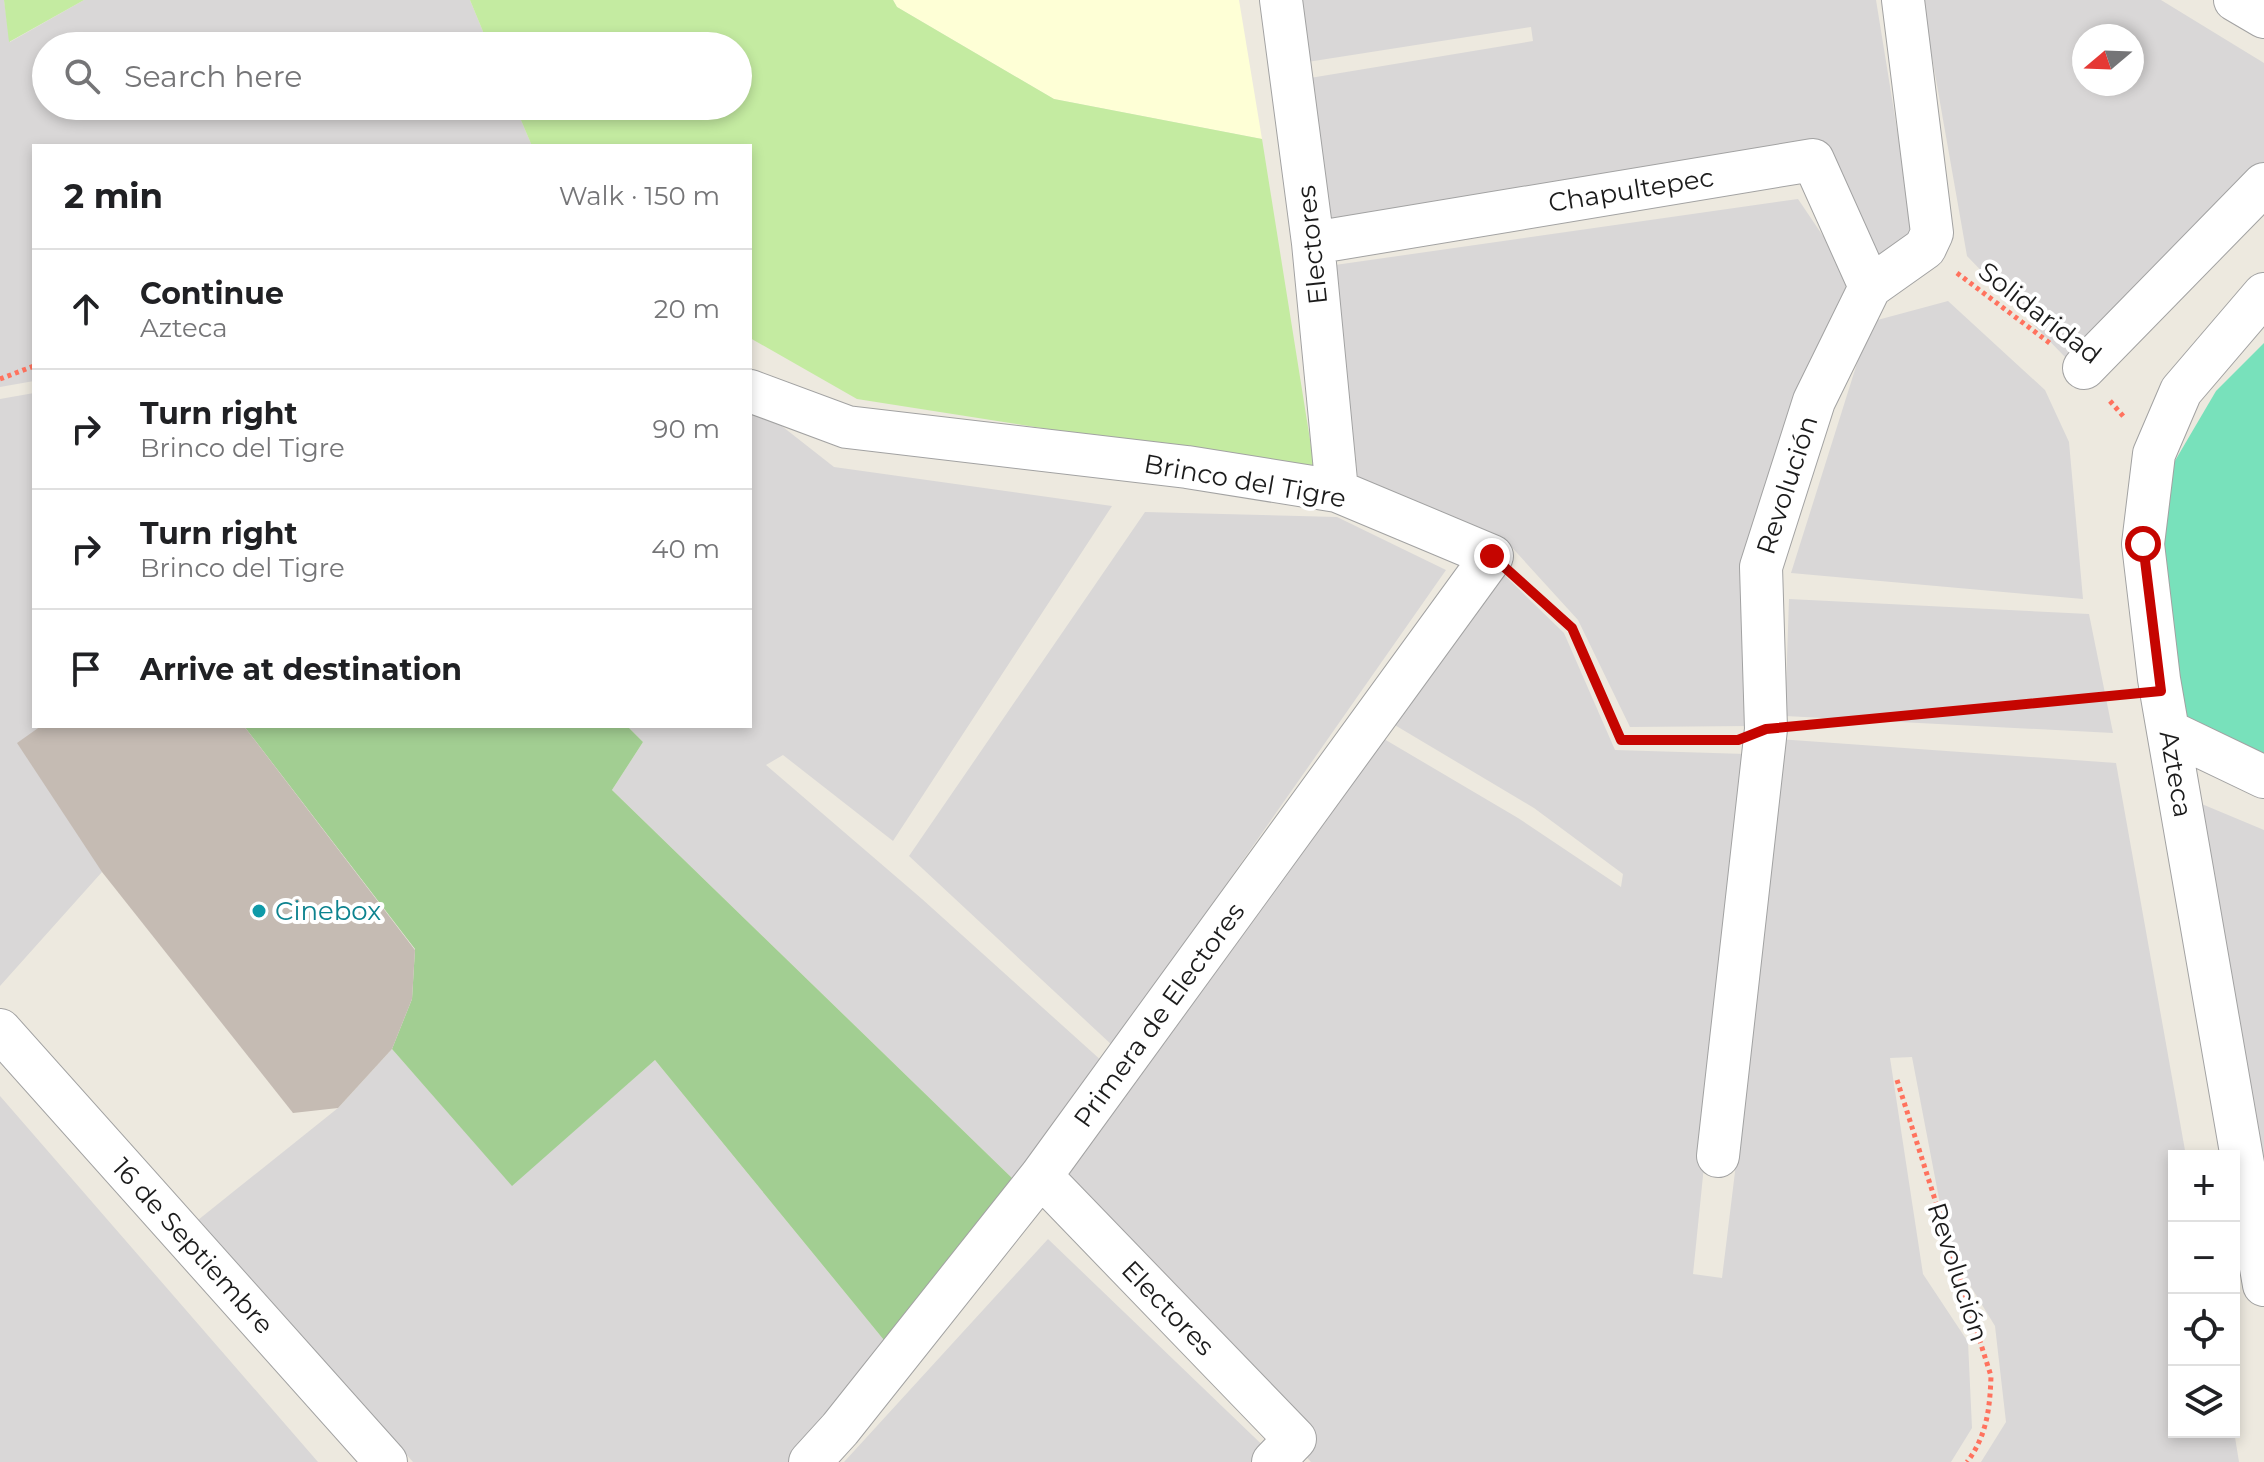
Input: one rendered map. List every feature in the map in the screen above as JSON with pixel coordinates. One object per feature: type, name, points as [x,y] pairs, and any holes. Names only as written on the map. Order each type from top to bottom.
[{"type":"street","name":"Electores","points":[[1281,0],[1313,243],[1337,491]]},
{"type":"street","points":[[1903,0],[1932,233],[1925,248]]},
{"type":"street","points":[[2235,0],[2264,17]]},
{"type":"street","name":"Chapultepec","points":[[1313,243],[1813,160],[1870,287]]},
{"type":"street","points":[[2084,368],[2264,184]]},
{"type":"street","name":"Revolución","points":[[1718,1156],[1766,729],[1761,567],[1814,401],[1870,287],[1925,248]]},
{"type":"street","name":"Azteca","points":[[2264,294],[2181,391],[2154,454],[2143,544],[2165,711],[2264,1285]]},
{"type":"street","name":"Brinco del Tigre","points":[[752,392],[847,427],[1187,467],[1337,491],[1492,556]]},
{"type":"street","name":"Primera de Electores","points":[[810,1462],[840,1429],[1041,1176],[1492,556]]},
{"type":"street","points":[[2165,711],[2264,777]]},
{"type":"street","name":"16 de Septiembre","points":[[0,1030],[386,1462]]},
{"type":"street","name":"Electores","points":[[1041,1176],[1284,1451]]},
{"type":"path","name":"Solidaridad","points":[[1925,248],[2084,368],[2154,454]]},
{"type":"path","points":[[0,379],[32,367]]},
{"type":"path","points":[[1492,556],[1572,628],[1621,740],[1738,740],[1766,729],[2165,711]]},
{"type":"path","name":"Revolución","points":[[1897,1080],[1991,1376],[1990,1405],[1980,1445],[1967,1462]]},
{"type":"shaded area","points":[[0,0],[4,0],[10,42],[84,0],[470,0],[483,32],[32,32],[32,120],[521,120],[531,144],[32,144],[32,381],[0,387]]},
{"type":"shaded area","points":[[893,0],[1239,0],[1262,139],[1054,99],[897,7]]},
{"type":"shaded area","points":[[1291,0],[1876,0],[1914,234],[1880,271],[1823,152],[1329,232],[1304,79],[1533,41],[1531,27],[1301,63]]},
{"type":"shaded area","points":[[1922,0],[2161,0],[2264,63],[2264,174],[2065,357],[1967,256]]},
{"type":"shaded area","points":[[1798,199],[1850,276],[1754,583],[1750,726],[1630,727],[1578,620],[1507,542],[1359,491],[1335,265]]},
{"type":"shaded area","points":[[1948,301],[2045,390],[2069,442],[2083,599],[1791,573],[1870,322]]},
{"type":"shaded area","points":[[32,393],[32,728],[42,728],[102,872],[0,986],[0,399]]},
{"type":"shaded area","points":[[752,403],[834,467],[1112,506],[893,841],[783,755],[766,765],[922,899],[1103,1062],[1012,1178],[612,790],[643,742],[629,728],[752,728]]},
{"type":"shaded area","points":[[1145,512],[1337,517],[1446,570],[1113,1046],[909,856]]},
{"type":"shaded area","points":[[1495,566],[1564,633],[1615,750],[1746,754],[1693,1274],[1722,1278],[1747,1074],[1777,739],[2116,763],[2185,1150],[2168,1150],[2168,1438],[2235,1438],[2239,1462],[1981,1462],[2006,1422],[1995,1326],[1949,1251],[1912,1057],[1890,1058],[1923,1274],[1968,1342],[1972,1428],[1951,1462],[1311,1462],[1057,1190],[1379,736],[1518,818],[1621,887],[1623,874],[1534,808],[1388,721]]},
{"type":"shaded area","points":[[1789,599],[2089,614],[2113,733],[1785,716]]},
{"type":"shaded area","points":[[2185,797],[2264,830],[2264,1231]]},
{"type":"shaded area","points":[[392,1049],[512,1185],[655,1060],[897,1356],[806,1462],[413,1462],[198,1220],[338,1108]]},
{"type":"shaded area","points":[[0,1096],[318,1462],[0,1462]]},
{"type":"shaded area","points":[[1048,1239],[1276,1458],[1270,1462],[844,1462]]},
{"type":"green space","points":[[4,0],[84,0],[9,42]]},
{"type":"green space","points":[[470,0],[893,0],[897,7],[1054,99],[1262,139],[1315,471],[857,399],[752,339],[752,144],[531,144],[521,120],[752,120],[752,32],[483,32]]},
{"type":"green space","points":[[2264,343],[2264,761],[2174,721],[2155,582],[2169,471],[2216,391]]},
{"type":"green space","points":[[246,728],[629,728],[643,742],[612,790],[1012,1178],[897,1356],[655,1060],[512,1186],[392,1049],[412,999],[415,949]]},
{"type":"building","name":"Cinebox","points":[[38,728],[246,728],[415,950],[412,999],[392,1049],[338,1108],[293,1113],[102,872],[17,743]]},
{"type":"place","name":"Cinebox","points":[[259,911]]},
{"type":"route","points":[[1492,556],[1572,628],[1621,740],[1738,740],[1766,729],[2161,691],[2143,544]]}]
